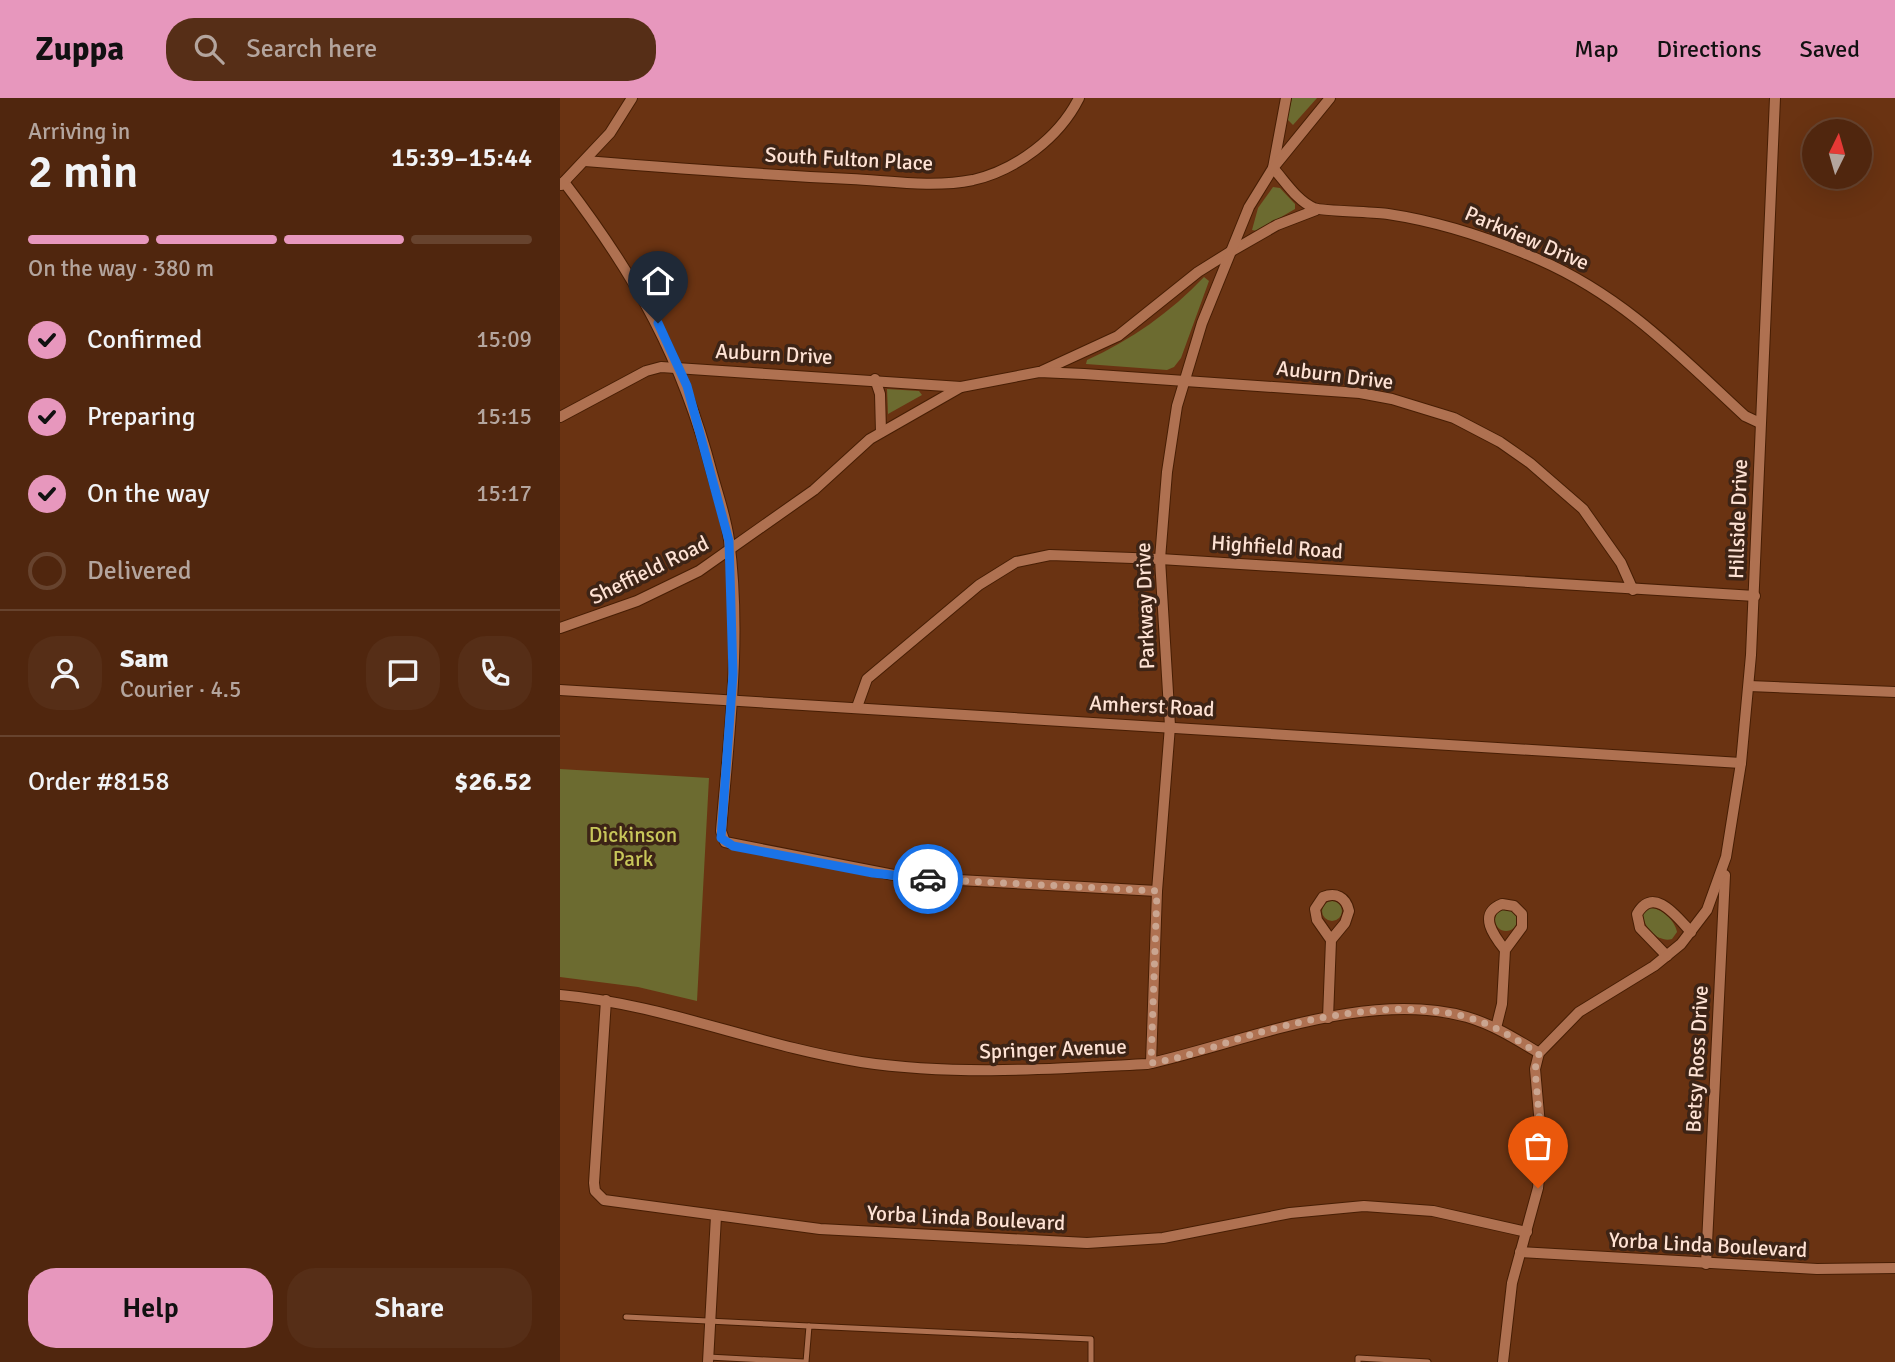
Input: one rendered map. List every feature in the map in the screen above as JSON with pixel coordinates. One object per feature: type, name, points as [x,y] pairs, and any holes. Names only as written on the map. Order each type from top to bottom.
[{"type":"street","points":[[632,98],[610,133],[562,184],[639,289],[678,367],[703,439],[730,551],[733,637],[721,831],[725,842],[904,877],[1157,891]]},
{"type":"street","name":"South Fulton Place","points":[[585,161],[807,177],[958,182],[988,175],[1025,157],[1058,129],[1079,98]]},
{"type":"street","name":"Parkway Drive","points":[[1273,167],[1286,98]]},
{"type":"street","name":"Parkway Drive","points":[[1151,1063],[1157,891],[1170,726],[1160,559],[1167,472],[1184,380],[1230,251],[1249,207],[1273,167],[1330,98]]},
{"type":"street","name":"Hillside Drive","points":[[1539,1054],[1579,1012],[1667,956],[1692,932],[1707,910],[1726,857],[1741,763],[1755,596],[1775,98]]},
{"type":"street","points":[[1273,167],[1294,192],[1316,210]]},
{"type":"street","name":"Parkview Drive","points":[[1230,251],[1277,225],[1316,210],[1364,211],[1441,223],[1541,260],[1614,300],[1645,323],[1745,416],[1760,423]]},
{"type":"street","name":"Auburn Drive","points":[[560,417],[646,370],[678,367],[961,387],[1039,372],[1118,336],[1146,317],[1198,272],[1230,251]]},
{"type":"street","name":"Auburn Drive","points":[[1039,372],[1360,393],[1454,418],[1500,442],[1560,487],[1583,509],[1607,542],[1633,590]]},
{"type":"street","points":[[875,379],[880,394],[881,432]]},
{"type":"street","name":"Sheffield Road","points":[[560,628],[637,601],[699,571],[814,490],[881,432],[961,387]]},
{"type":"street","name":"Highfield Road","points":[[857,707],[864,684],[873,673],[1003,568],[1051,555],[1160,559],[1755,596]]},
{"type":"street","points":[[1749,686],[1895,692]]},
{"type":"street","name":"Amherst Road","points":[[560,690],[1741,763]]},
{"type":"street","name":"Betsy Ross Drive","points":[[1706,1264],[1726,857]]},
{"type":"street","points":[[1667,956],[1640,928],[1637,914],[1642,907],[1656,902],[1663,904],[1692,932]]},
{"type":"street","points":[[1328,1018],[1331,940]]},
{"type":"street","points":[[1496,1028],[1502,1004],[1505,950]]},
{"type":"street","name":"Springer Avenue","points":[[560,995],[641,1006],[859,1062],[943,1071],[1151,1063],[1328,1018],[1377,1012],[1430,1012],[1466,1017],[1496,1028],[1539,1054]]},
{"type":"street","name":"Yorba Linda Boulevard","points":[[606,1000],[595,1191],[599,1197],[613,1202],[820,1229],[1087,1243],[1163,1238],[1290,1213],[1363,1206],[1433,1211],[1527,1232]]},
{"type":"street","points":[[1503,1362],[1509,1299],[1538,1188],[1542,1148],[1535,1069],[1539,1054]]},
{"type":"street","points":[[708,1360],[716,1216]]},
{"type":"street","name":"Yorba Linda Boulevard","points":[[1520,1252],[1817,1269],[1895,1268]]},
{"type":"lane","points":[[626,1317],[1091,1339],[1091,1362]]},
{"type":"lane","points":[[708,1360],[805,1362],[809,1326]]},
{"type":"lane","points":[[1358,1362],[1359,1358],[1428,1362]]},
{"type":"green space","points":[[1292,98],[1317,98],[1293,125],[1287,119]]},
{"type":"green space","points":[[1273,187],[1280,188],[1295,204],[1295,209],[1257,231],[1252,230],[1258,208]]},
{"type":"green space","points":[[1204,277],[1209,281],[1181,358],[1174,367],[1167,370],[1086,364],[1087,360],[1150,324]]},
{"type":"green space","points":[[887,389],[919,391],[922,395],[888,414]]},
{"type":"green space","name":"Dickinson Park","points":[[560,769],[709,778],[697,1001],[638,987],[560,977]]},
{"type":"green space","points":[[1328,901],[1336,901],[1342,911],[1336,921],[1328,921],[1322,915],[1322,907]]},
{"type":"green space","points":[[1650,908],[1663,913],[1674,924],[1677,932],[1672,939],[1657,937],[1649,929],[1643,914]]},
{"type":"green space","points":[[1506,909],[1516,916],[1517,920],[1510,930],[1506,931],[1496,924],[1495,920],[1502,910]]},
{"type":"way so far","points":[[928,879],[1157,891],[1151,1063],[1174,1060],[1295,1024],[1360,1013],[1447,1013],[1484,1023],[1504,1032],[1539,1054],[1535,1069],[1542,1148],[1538,1188]]},
{"type":"route","points":[[658,323],[687,386],[729,541],[733,674],[721,838],[733,846],[873,873],[928,879]]}]
